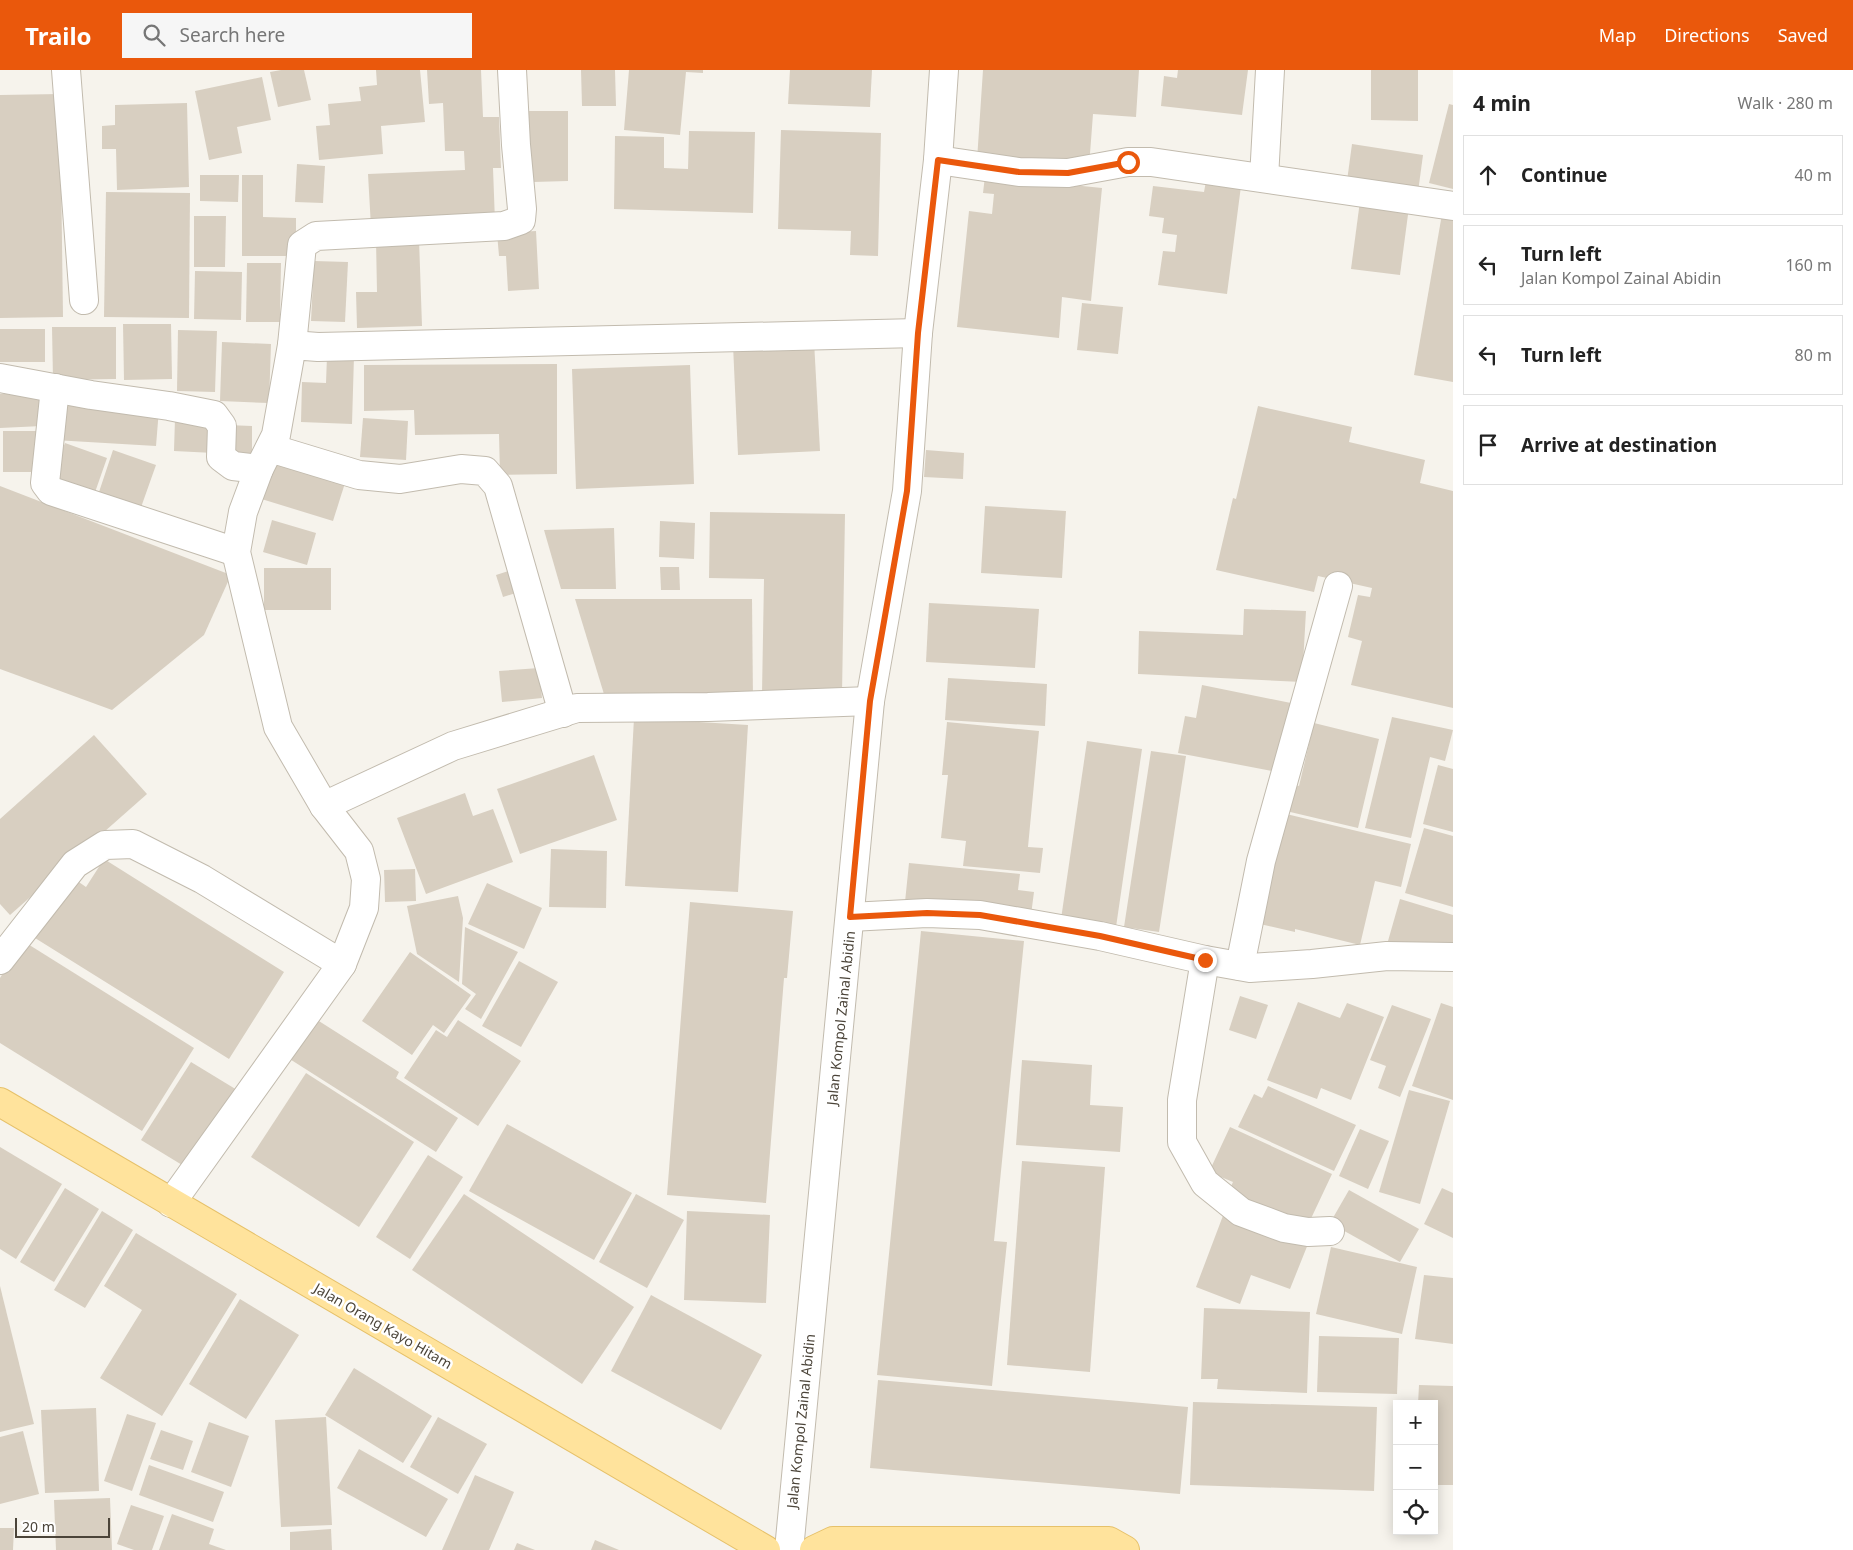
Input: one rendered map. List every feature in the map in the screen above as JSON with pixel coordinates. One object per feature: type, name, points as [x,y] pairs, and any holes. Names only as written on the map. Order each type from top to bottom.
[{"type":"main road","name":"Jalan Orang Kayo Hitam","points":[[0,1102],[766,1550]]},
{"type":"main road","points":[[814,1550],[833,1541],[905,1540],[1109,1542],[1125,1550]]},
{"type":"street","points":[[66,70],[84,300]]},
{"type":"street","points":[[171,1202],[342,964],[364,908],[366,879],[359,851],[324,806],[278,727],[236,552],[243,512],[276,435],[292,345],[302,245],[316,236],[504,226],[521,220],[522,209],[512,70]]},
{"type":"street","name":"Jalan Kompol Zainal Abidin","points":[[788,1550],[870,701],[907,491],[918,333],[938,160],[944,70]]},
{"type":"street","points":[[1264,178],[1270,70]]},
{"type":"street","points":[[938,160],[1019,172],[1068,173],[1128,162],[1151,162],[1453,206]]},
{"type":"street","points":[[292,345],[918,333]]},
{"type":"street","points":[[0,378],[91,395],[169,406],[214,416],[222,426],[221,457],[233,466],[265,459],[360,475],[400,479],[462,469],[485,471],[498,486],[563,713]]},
{"type":"street","points":[[55,388],[45,483],[51,491],[236,552]]},
{"type":"street","points":[[1240,966],[1261,862],[1338,586]]},
{"type":"street","points":[[324,806],[453,746],[577,708],[708,707],[870,701]]},
{"type":"street","points":[[0,960],[75,864],[105,845],[133,844],[202,879],[342,964]]},
{"type":"street","points":[[850,917],[927,913],[980,915],[1100,936],[1205,960],[1250,968],[1386,956],[1453,957]]},
{"type":"street","points":[[1205,960],[1182,1100],[1182,1142],[1205,1183],[1242,1212],[1284,1228],[1308,1232],[1330,1231]]},
{"type":"building","points":[[304,70],[311,100],[278,107],[270,72]]},
{"type":"building","points":[[376,70],[420,70],[425,122],[381,126],[383,154],[319,160],[316,126],[330,125],[328,104],[361,101],[359,87],[377,85]]},
{"type":"building","points":[[427,70],[481,70],[483,117],[499,117],[501,168],[493,168],[495,222],[371,227],[368,174],[465,170],[464,151],[445,151],[443,103],[429,104]]},
{"type":"building","points":[[581,70],[615,70],[616,106],[582,106]]},
{"type":"building","points":[[629,70],[703,70],[703,73],[686,72],[680,135],[624,130]]},
{"type":"building","points":[[790,70],[872,70],[870,107],[788,104]]},
{"type":"building","points":[[983,70],[1139,70],[1136,117],[1093,114],[1089,167],[977,160]]},
{"type":"building","points":[[1178,70],[1248,70],[1242,115],[1161,106],[1164,76],[1177,78]]},
{"type":"building","points":[[1371,70],[1418,70],[1418,121],[1371,120]]},
{"type":"building","points":[[262,77],[271,120],[237,127],[242,153],[209,160],[195,91]]},
{"type":"building","points":[[60,94],[63,317],[0,318],[0,95]]},
{"type":"building","points":[[187,103],[189,187],[117,190],[116,149],[102,149],[102,126],[115,125],[115,105]]},
{"type":"building","points":[[1449,104],[1453,105],[1453,189],[1429,183]]},
{"type":"building","points":[[522,111],[568,111],[568,181],[533,182],[533,170],[523,170]]},
{"type":"building","points":[[781,130],[881,133],[878,256],[850,255],[851,231],[778,229]]},
{"type":"building","points":[[689,131],[755,132],[753,213],[614,209],[615,136],[664,137],[664,168],[688,169]]},
{"type":"building","points":[[1352,144],[1423,155],[1418,192],[1347,181]]},
{"type":"building","points":[[297,164],[325,166],[323,203],[295,202]]},
{"type":"building","points":[[200,175],[239,175],[238,202],[200,201]]},
{"type":"building","points":[[242,175],[263,175],[263,217],[296,218],[296,256],[242,256]]},
{"type":"building","points":[[985,176],[1102,188],[1091,301],[1062,297],[1059,338],[957,327],[969,211],[992,214],[994,194],[983,193]]},
{"type":"building","points":[[1206,181],[1241,186],[1227,294],[1158,285],[1163,251],[1175,252],[1177,235],[1162,233],[1164,218],[1149,216],[1153,186],[1204,192]]},
{"type":"building","points":[[106,192],[190,193],[189,318],[104,317]]},
{"type":"building","points":[[1360,201],[1409,207],[1400,275],[1351,269]]},
{"type":"building","points":[[1442,214],[1453,216],[1453,382],[1414,375]]},
{"type":"building","points":[[194,216],[226,216],[225,267],[194,267]]},
{"type":"building","points":[[536,231],[539,289],[508,291],[506,256],[499,256],[497,233]]},
{"type":"building","points":[[419,239],[422,326],[357,328],[356,292],[377,292],[376,240]]},
{"type":"building","points":[[314,261],[348,262],[345,322],[311,321]]},
{"type":"building","points":[[247,263],[281,263],[280,322],[246,322]]},
{"type":"building","points":[[195,271],[242,272],[241,320],[194,319]]},
{"type":"building","points":[[1082,303],[1123,307],[1118,354],[1077,350]]},
{"type":"building","points":[[123,324],[171,324],[172,379],[124,380]]},
{"type":"building","points":[[52,327],[116,327],[116,379],[53,380]]},
{"type":"building","points":[[0,329],[45,329],[45,362],[0,362]]},
{"type":"building","points":[[178,330],[217,331],[215,392],[177,391]]},
{"type":"building","points":[[814,341],[820,451],[738,455],[733,345]]},
{"type":"building","points":[[222,342],[271,344],[269,403],[220,401]]},
{"type":"building","points":[[327,356],[354,356],[352,424],[301,422],[302,382],[326,383]]},
{"type":"building","points":[[557,364],[557,474],[500,475],[499,434],[415,435],[414,410],[364,411],[364,365]]},
{"type":"building","points":[[690,365],[694,484],[576,489],[572,369]]},
{"type":"building","points":[[40,392],[42,426],[0,428],[0,394]]},
{"type":"building","points":[[56,402],[159,409],[156,446],[54,440]]},
{"type":"building","points":[[1258,406],[1352,427],[1349,442],[1425,460],[1420,483],[1453,491],[1453,708],[1351,685],[1362,641],[1348,637],[1358,595],[1370,597],[1372,588],[1318,576],[1314,592],[1216,570],[1233,498],[1236,499]]},
{"type":"building","points":[[175,418],[215,419],[214,453],[174,451]]},
{"type":"building","points":[[363,418],[408,421],[406,460],[360,457]]},
{"type":"building","points":[[227,425],[252,426],[252,454],[227,453]]},
{"type":"building","points":[[3,431],[44,431],[44,472],[3,472]]},
{"type":"building","points":[[65,443],[107,458],[93,498],[50,483]]},
{"type":"building","points":[[113,450],[156,465],[139,513],[97,498]]},
{"type":"building","points":[[926,450],[964,453],[963,479],[924,477]]},
{"type":"building","points":[[267,460],[345,483],[333,521],[255,497]]},
{"type":"building","points":[[0,486],[231,575],[204,635],[112,710],[0,669]]},
{"type":"building","points":[[985,506],[1066,511],[1062,578],[981,573]]},
{"type":"building","points":[[710,512],[845,514],[842,694],[762,693],[764,579],[709,578]]},
{"type":"building","points":[[272,520],[316,533],[307,565],[263,552]]},
{"type":"building","points":[[660,521],[695,523],[694,559],[659,557]]},
{"type":"building","points":[[614,528],[616,589],[561,589],[544,530]]},
{"type":"building","points":[[660,567],[679,567],[680,590],[661,590]]},
{"type":"building","points":[[264,568],[331,568],[331,610],[264,610]]},
{"type":"building","points":[[515,569],[522,591],[503,597],[496,575]]},
{"type":"building","points":[[575,599],[752,599],[753,701],[607,704]]},
{"type":"building","points":[[929,603],[1039,609],[1035,668],[926,662]]},
{"type":"building","points":[[1244,609],[1306,611],[1302,682],[1138,674],[1139,631],[1243,635]]},
{"type":"building","points":[[539,668],[542,698],[502,702],[499,671]]},
{"type":"building","points":[[948,678],[1047,684],[1045,726],[945,720]]},
{"type":"building","points":[[1202,685],[1291,703],[1277,772],[1178,753],[1185,716],[1196,718]]},
{"type":"building","points":[[1392,717],[1453,730],[1445,761],[1430,757],[1411,838],[1365,828]]},
{"type":"building","points":[[634,718],[748,725],[738,892],[625,886]]},
{"type":"building","points":[[947,722],[1039,731],[1028,847],[1043,848],[1040,873],[963,866],[966,841],[941,838],[948,775],[942,775]]},
{"type":"building","points":[[1314,723],[1379,739],[1358,828],[1286,811],[1292,784],[1299,786]]},
{"type":"building","points":[[94,735],[147,794],[10,915],[0,904],[0,819]]},
{"type":"building","points":[[1087,741],[1142,749],[1116,927],[1061,919]]},
{"type":"building","points":[[1151,751],[1186,756],[1159,932],[1124,927]]},
{"type":"building","points":[[594,755],[617,820],[520,854],[497,789]]},
{"type":"building","points":[[1438,765],[1453,769],[1453,832],[1423,824]]},
{"type":"building","points":[[465,793],[473,816],[493,809],[513,862],[426,894],[397,818]]},
{"type":"building","points":[[1278,812],[1411,844],[1401,887],[1375,881],[1360,945],[1295,929],[1295,932],[1251,922]]},
{"type":"building","points":[[1424,828],[1453,836],[1453,907],[1405,893]]},
{"type":"building","points":[[551,849],[607,851],[606,908],[549,907]]},
{"type":"building","points":[[104,859],[284,972],[229,1059],[35,938],[73,878],[86,887]]},
{"type":"building","points":[[909,863],[1020,874],[1018,890],[1034,892],[1031,915],[905,902]]},
{"type":"building","points":[[415,869],[416,901],[385,902],[384,870]]},
{"type":"building","points":[[487,883],[542,908],[524,949],[468,924]]},
{"type":"building","points":[[458,896],[463,918],[459,982],[417,954],[407,906]]},
{"type":"building","points":[[1400,899],[1453,915],[1453,954],[1418,950],[1388,941]]},
{"type":"building","points":[[690,902],[793,911],[787,978],[784,978],[766,1203],[667,1195]]},
{"type":"building","points":[[465,927],[518,952],[481,1019],[465,1009],[476,994],[462,984]]},
{"type":"building","points":[[921,931],[1024,941],[994,1241],[1007,1242],[992,1386],[877,1375]]},
{"type":"building","points":[[23,941],[194,1048],[142,1131],[0,1043],[0,978]]},
{"type":"building","points":[[410,952],[471,995],[444,1033],[433,1025],[412,1055],[362,1021]]},
{"type":"building","points":[[519,961],[558,982],[521,1047],[482,1026]]},
{"type":"building","points":[[1240,996],[1268,1005],[1256,1039],[1229,1030]]},
{"type":"building","points":[[1298,1002],[1340,1018],[1347,1003],[1384,1017],[1351,1100],[1321,1088],[1317,1099],[1267,1080]]},
{"type":"building","points":[[1441,1003],[1453,1007],[1453,1100],[1412,1086]]},
{"type":"building","points":[[1392,1005],[1431,1019],[1400,1097],[1378,1088],[1386,1066],[1370,1060]]},
{"type":"building","points":[[311,1016],[399,1072],[396,1078],[458,1118],[436,1152],[285,1056]]},
{"type":"building","points":[[458,1020],[521,1061],[478,1126],[404,1078],[436,1030],[447,1037]]},
{"type":"building","points":[[1022,1060],[1092,1065],[1090,1105],[1123,1107],[1120,1152],[1016,1145]]},
{"type":"building","points":[[191,1062],[242,1093],[192,1171],[141,1140]]},
{"type":"building","points":[[306,1073],[414,1142],[359,1227],[251,1157]]},
{"type":"building","points":[[1268,1086],[1356,1125],[1334,1171],[1238,1127],[1254,1094],[1262,1098]]},
{"type":"building","points":[[1409,1090],[1450,1101],[1420,1204],[1379,1192]]},
{"type":"building","points":[[507,1124],[632,1193],[594,1260],[469,1191]]},
{"type":"building","points":[[1230,1127],[1332,1174],[1307,1227],[1227,1195],[1233,1182],[1209,1172]]},
{"type":"building","points":[[1360,1129],[1389,1141],[1368,1189],[1339,1176]]},
{"type":"building","points":[[0,1147],[62,1184],[16,1259],[0,1249]]},
{"type":"building","points":[[428,1155],[463,1177],[410,1259],[376,1237]]},
{"type":"building","points":[[1022,1161],[1105,1167],[1090,1372],[1007,1365]]},
{"type":"building","points":[[65,1188],[99,1209],[54,1282],[20,1262]]},
{"type":"building","points":[[1442,1188],[1453,1193],[1453,1238],[1424,1224]]},
{"type":"building","points":[[1349,1190],[1419,1229],[1400,1262],[1330,1223]]},
{"type":"building","points":[[464,1194],[634,1307],[582,1384],[412,1270]]},
{"type":"building","points":[[636,1194],[684,1220],[647,1288],[599,1262]]},
{"type":"building","points":[[102,1211],[133,1230],[85,1308],[54,1290]]},
{"type":"building","points":[[687,1211],[770,1215],[766,1303],[684,1300]]},
{"type":"building","points":[[1224,1213],[1308,1244],[1290,1289],[1251,1275],[1240,1304],[1196,1287]]},
{"type":"building","points":[[136,1233],[237,1294],[162,1416],[100,1378],[142,1310],[104,1286]]},
{"type":"building","points":[[1331,1247],[1417,1267],[1402,1334],[1316,1314]]},
{"type":"building","points":[[1424,1275],[1453,1278],[1453,1344],[1415,1339]]},
{"type":"building","points":[[0,1286],[34,1424],[0,1432]]},
{"type":"building","points":[[651,1295],[762,1355],[721,1430],[611,1371]]},
{"type":"building","points":[[240,1299],[299,1335],[246,1419],[189,1384]]},
{"type":"building","points":[[1204,1308],[1310,1312],[1307,1393],[1217,1389],[1218,1379],[1201,1379]]},
{"type":"building","points":[[1319,1336],[1399,1338],[1397,1394],[1317,1392]]},
{"type":"building","points":[[354,1368],[432,1416],[403,1463],[325,1415]]},
{"type":"building","points":[[878,1380],[1188,1407],[1180,1494],[870,1468]]},
{"type":"building","points":[[1419,1385],[1453,1386],[1453,1485],[1438,1485],[1438,1400],[1418,1400]]},
{"type":"building","points":[[1193,1402],[1377,1407],[1374,1491],[1190,1485]]},
{"type":"building","points":[[96,1408],[99,1491],[45,1493],[41,1410]]},
{"type":"building","points":[[127,1414],[156,1423],[132,1491],[104,1481]]},
{"type":"building","points":[[326,1417],[332,1525],[281,1527],[275,1420]]},
{"type":"building","points":[[438,1417],[487,1444],[458,1494],[410,1467]]},
{"type":"building","points":[[209,1422],[249,1436],[231,1487],[191,1472]]},
{"type":"building","points":[[161,1430],[193,1441],[183,1470],[150,1459]]},
{"type":"building","points":[[23,1431],[39,1494],[0,1504],[0,1437]]},
{"type":"building","points":[[359,1449],[448,1499],[426,1537],[337,1488]]},
{"type":"building","points":[[149,1465],[224,1492],[213,1522],[139,1495]]},
{"type":"building","points":[[475,1475],[514,1492],[489,1550],[442,1550]]},
{"type":"building","points":[[110,1498],[112,1550],[56,1550],[54,1500]]},
{"type":"building","points":[[131,1505],[164,1516],[152,1550],[134,1550],[117,1544]]},
{"type":"building","points":[[172,1514],[214,1529],[209,1544],[226,1550],[159,1550]]},
{"type":"building","points":[[0,1528],[14,1528],[13,1550],[0,1550]]},
{"type":"building","points":[[331,1529],[332,1550],[290,1550],[290,1532]]},
{"type":"building","points":[[595,1540],[619,1550],[591,1550]]},
{"type":"building","points":[[517,1543],[535,1550],[514,1550]]},
{"type":"route","points":[[1128,162],[1068,173],[1019,172],[938,160],[918,333],[907,491],[870,701],[850,917],[927,913],[980,915],[1100,936],[1205,960]]}]
